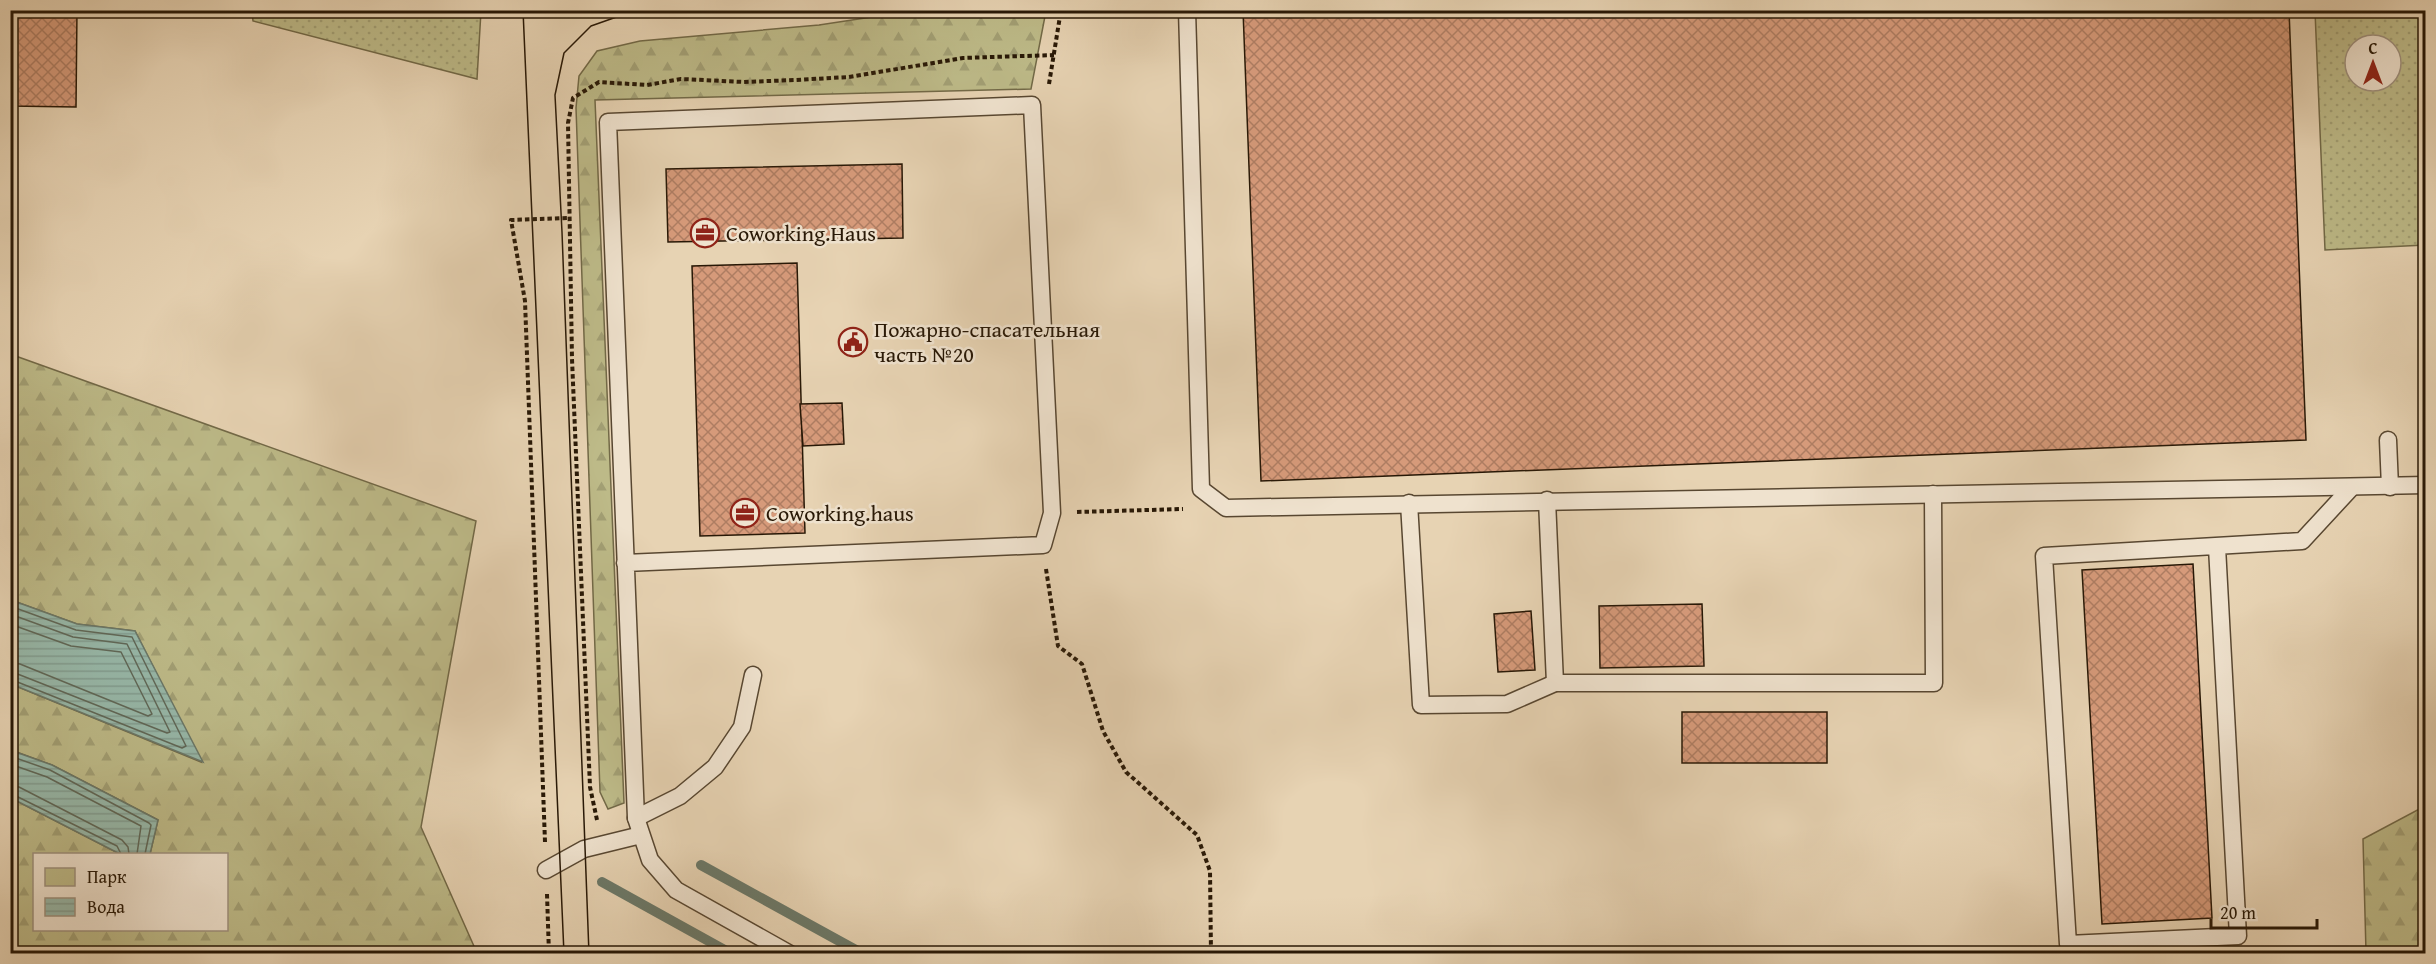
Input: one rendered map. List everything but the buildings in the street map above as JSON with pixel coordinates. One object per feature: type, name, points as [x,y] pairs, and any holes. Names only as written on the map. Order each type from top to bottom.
[{"type":"lane","points":[[1187,10],[1201,489],[1226,507],[2426,485]]},
{"type":"lane","points":[[625,563],[1042,545],[1052,513],[1032,105],[608,122],[625,563],[636,818],[650,860],[676,890],[790,954]]},
{"type":"lane","points":[[2388,440],[2390,487]]},
{"type":"lane","points":[[2217,547],[2238,936],[2068,944],[2044,556],[2302,542],[2351,488]]},
{"type":"lane","points":[[1409,503],[1421,705],[1507,704],[1555,683],[1934,683],[1933,494]]},
{"type":"lane","points":[[1548,500],[1555,683]]},
{"type":"lane","points":[[636,818],[680,796],[715,767],[742,727],[753,675]]},
{"type":"lane","points":[[546,870],[560,860],[584,849],[641,834]]},
{"type":"path","points":[[1050,77],[1061,10]]},
{"type":"path","points":[[598,822],[589,776],[572,359],[568,123],[573,98],[599,82],[647,85],[681,79],[744,82],[849,77],[963,58],[1054,55]]},
{"type":"path","points":[[544,814],[525,301],[511,220],[569,218]]},
{"type":"path","points":[[1052,513],[1226,507]]},
{"type":"path","points":[[1042,545],[1058,646],[1082,664],[1103,731],[1126,772],[1197,835],[1210,872],[1211,954]]},
{"type":"path","points":[[548,911],[549,954]]},
{"type":"green space","points":[[918,10],[1046,11],[1031,89],[595,100],[624,803],[608,809],[600,792],[576,108],[579,76],[597,51],[640,41],[819,25]]},
{"type":"green space","points":[[252,11],[481,11],[477,79],[253,21]]},
{"type":"green space","points":[[2315,11],[2425,11],[2425,245],[2325,250]]},
{"type":"green space","points":[[10,354],[476,521],[421,827],[477,953],[11,953],[11,798],[118,853],[33,853],[33,931],[228,931],[228,853],[150,853],[158,820],[52,765],[11,750],[11,684],[201,762],[135,631],[77,624],[11,600]]},
{"type":"green space","points":[[2425,806],[2425,953],[2366,952],[2363,839]]},
{"type":"water","points":[[11,600],[77,624],[135,631],[203,762],[11,684]]},
{"type":"water","points":[[10,750],[52,765],[158,820],[150,853],[118,853],[11,798]]},
{"type":"waterway","points":[[701,865],[863,954]]},
{"type":"waterway","points":[[602,882],[732,954]]},
{"type":"tram line","points":[[523,10],[564,954]]},
{"type":"tram line","points":[[589,954],[555,95],[564,53],[591,26],[625,14],[685,10]]},
{"type":"place","name":"Coworking.Haus","points":[[705,233]]},
{"type":"place","name":"Пожарно-спасательная часть №20","points":[[853,342]]},
{"type":"place","name":"Coworking.haus","points":[[745,513]]}]
